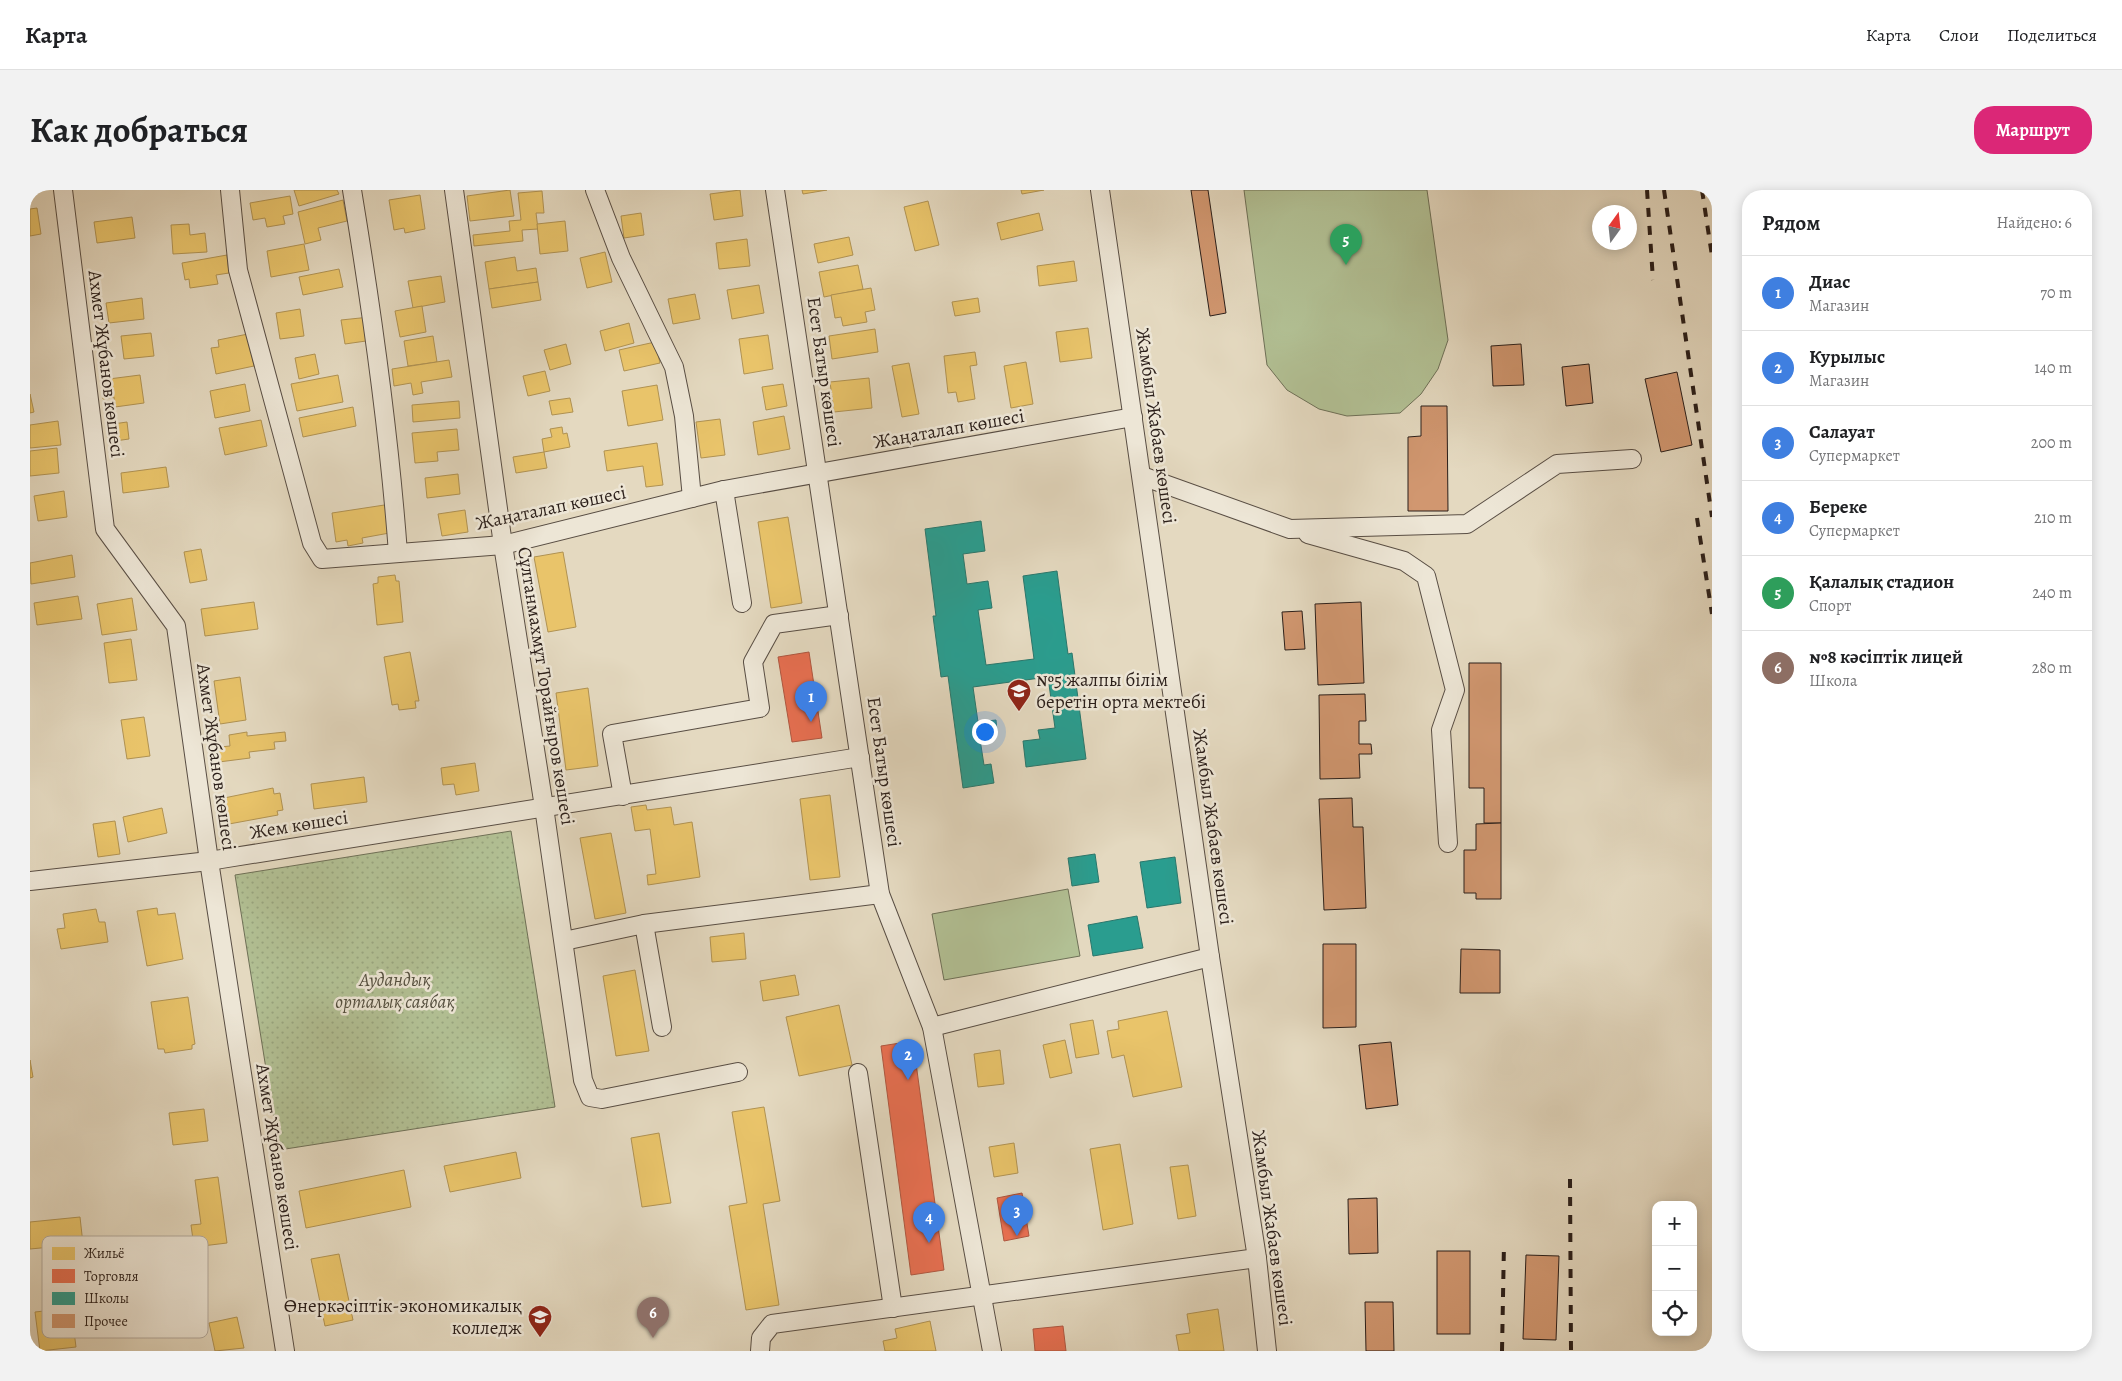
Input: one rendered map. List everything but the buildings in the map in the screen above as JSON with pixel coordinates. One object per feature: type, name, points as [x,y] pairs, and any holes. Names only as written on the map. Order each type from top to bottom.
[{"type":"street","name":"Ахмет Жұбанов көшесі","points":[[63,190],[105,529],[176,626],[209,861],[285,1351]]},
{"type":"street","name":"Жаңаталап көшесі","points":[[230,190],[238,270],[312,543],[322,559],[503,544],[724,490],[818,475],[1133,417]]},
{"type":"street","points":[[352,190],[371,309],[393,484],[398,553]]},
{"type":"street","name":"Сұлтанмахмұт Торайғыров көшесі","points":[[454,190],[503,544],[544,807],[583,1080],[590,1098],[602,1098],[738,1072]]},
{"type":"street","points":[[595,190],[621,258],[674,368],[684,416],[692,498]]},
{"type":"street","name":"Есет Батыр көшесі","points":[[775,190],[880,894],[932,1027],[992,1351]]},
{"type":"street","name":"Жамбыл Жабаев көшесі","points":[[1100,190],[1210,957],[1257,1258],[1267,1351]]},
{"type":"street","points":[[1290,529],[1467,524],[1557,464],[1632,459]]},
{"type":"street","points":[[1142,476],[1290,529],[1404,561],[1426,576],[1455,690],[1441,730],[1448,843]]},
{"type":"street","points":[[724,490],[742,603]]},
{"type":"street","points":[[623,796],[612,734],[760,708],[754,662],[774,624],[838,615]]},
{"type":"street","name":"Жем көшесі","points":[[30,881],[209,861],[860,757]]},
{"type":"street","points":[[564,941],[644,924],[880,894]]},
{"type":"street","points":[[644,924],[662,1027]]},
{"type":"street","points":[[932,1027],[1210,957]]},
{"type":"street","points":[[858,1073],[893,1308]]},
{"type":"street","points":[[760,1351],[761,1338],[772,1324],[1257,1258]]},
{"type":"green space","points":[[1244,190],[1427,190],[1448,340],[1438,369],[1421,394],[1400,413],[1347,416],[1319,409],[1287,390],[1267,365]]},
{"type":"green space","name":"Аудандық орталық саябақ","points":[[511,831],[555,1107],[279,1150],[235,875]]},
{"type":"green space","points":[[1068,889],[1080,956],[944,980],[932,914]]},
{"type":"railway","points":[[1647,190],[1653,280]]},
{"type":"railway","points":[[1664,190],[1712,517]]},
{"type":"railway","points":[[1702,190],[1712,256]]},
{"type":"railway","points":[[1697,518],[1712,614]]},
{"type":"railway","points":[[1570,1179],[1571,1351]]},
{"type":"railway","points":[[1502,1351],[1504,1243]]},
{"type":"place","name":"Қалалық стадион","points":[[1346,265]]},
{"type":"place","name":"№5 жалпы білім беретін орта мектебі","points":[[1019,712]]},
{"type":"place","name":"Диас","points":[[811,722]]},
{"type":"place","name":"Курылыс","points":[[908,1080]]},
{"type":"place","name":"Салауат","points":[[1017,1236]]},
{"type":"place","name":"Береке","points":[[929,1243]]},
{"type":"place","name":"Өнеркәсіптік-экономикалық колледж","points":[[540,1338]]},
{"type":"place","name":"№8 кәсіптік лицей","points":[[653,1338]]}]
